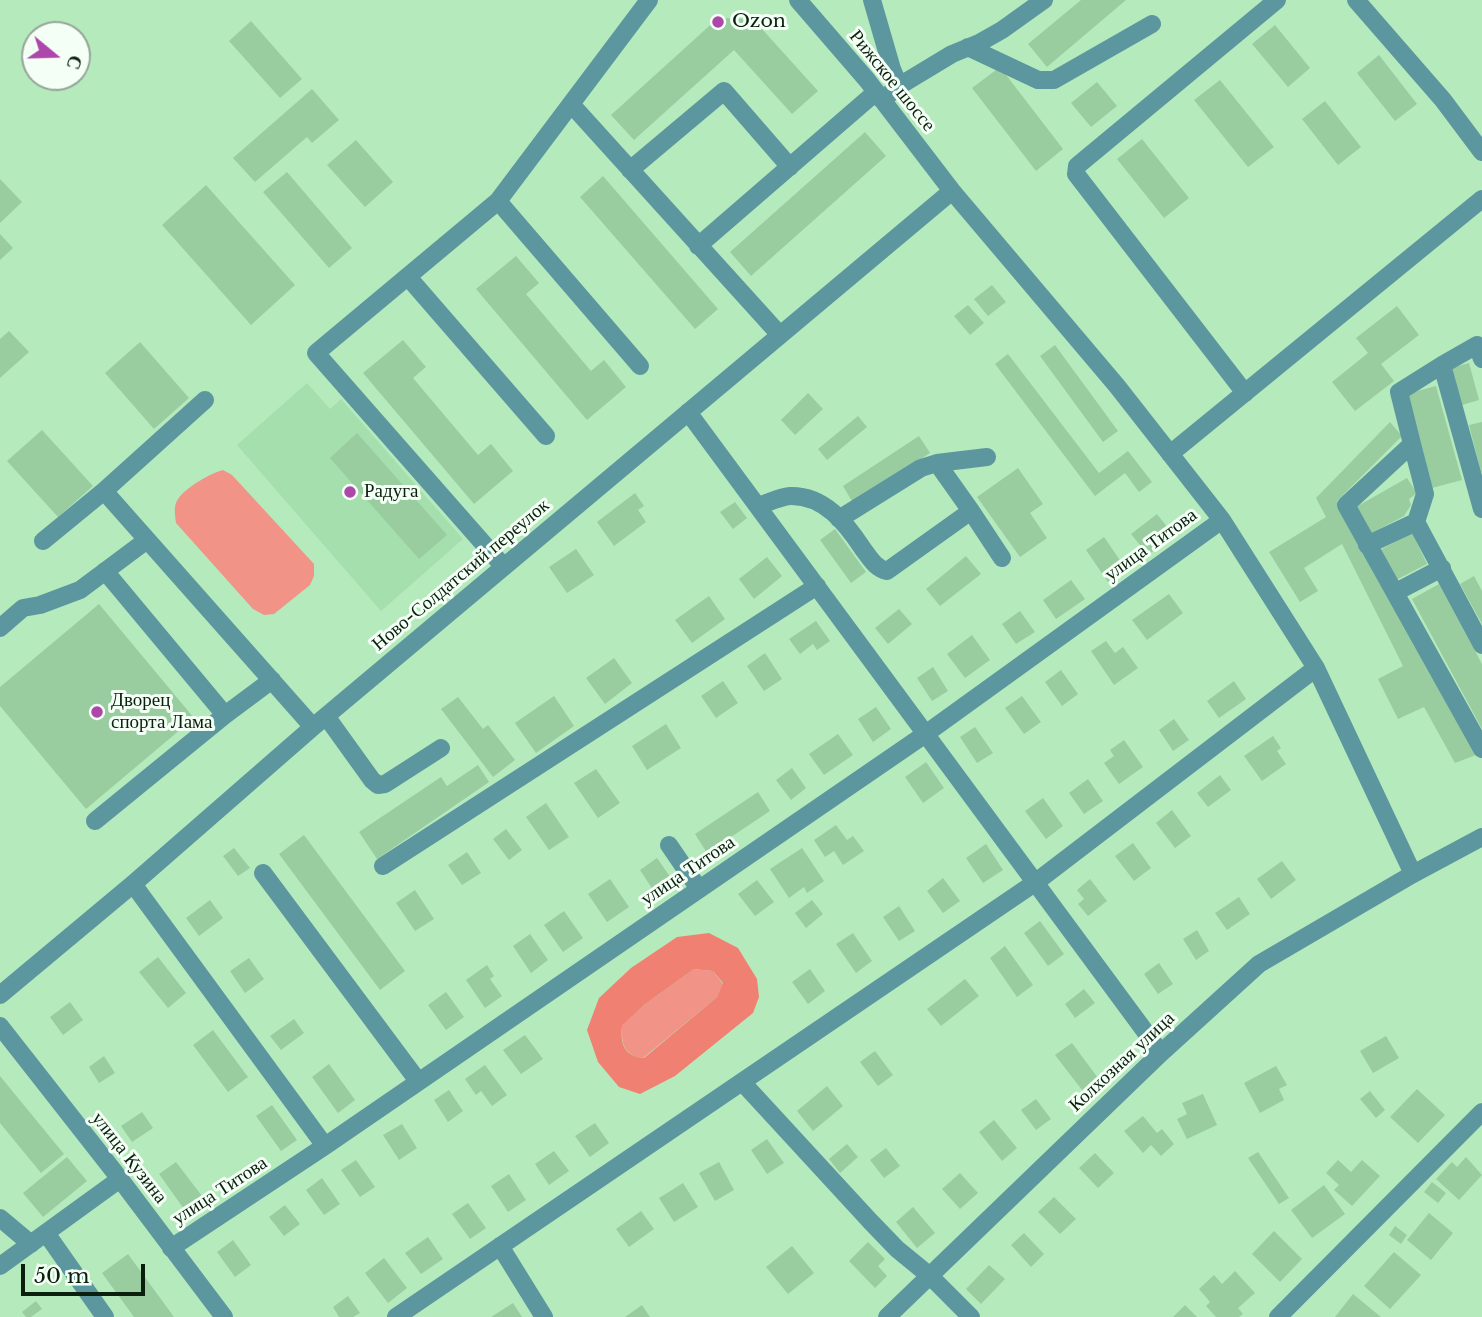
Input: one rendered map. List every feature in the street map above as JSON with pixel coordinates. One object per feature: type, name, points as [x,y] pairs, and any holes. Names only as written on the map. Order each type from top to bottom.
[{"type":"street","points":[[504,567],[316,353],[498,201],[649,0]]},
{"type":"street","name":"Рижское шоссе","points":[[798,0],[879,96],[952,191],[1117,386],[1222,520],[1316,668],[1413,874]]},
{"type":"street","points":[[872,0],[892,69],[900,86]]},
{"type":"street","points":[[698,246],[790,167],[879,96],[952,54],[1002,30],[1044,0]]},
{"type":"street","points":[[1245,393],[1076,174],[1076,166],[1277,0]]},
{"type":"street","points":[[1356,0],[1443,100],[1482,152]]},
{"type":"street","points":[[968,47],[1047,82],[1152,24]]},
{"type":"street","points":[[630,170],[724,91],[790,167]]},
{"type":"street","points":[[570,104],[780,335]]},
{"type":"street","name":"Ново-Солдатский переулок","points":[[0,995],[133,884],[320,721],[952,191]]},
{"type":"street","points":[[1170,454],[1482,199]]},
{"type":"street","points":[[498,201],[640,366]]},
{"type":"street","points":[[408,277],[546,436]]},
{"type":"street","points":[[1480,349],[1442,365],[1399,392],[1425,494],[1416,522],[1482,645]]},
{"type":"street","points":[[1442,365],[1482,509]]},
{"type":"street","points":[[43,541],[104,492],[205,400]]},
{"type":"street","points":[[688,412],[1161,1053]]},
{"type":"street","points":[[1412,444],[1346,505],[1482,749]]},
{"type":"street","points":[[839,519],[921,468],[937,463],[987,457]]},
{"type":"street","points":[[937,463],[1002,558]]},
{"type":"street","points":[[104,492],[272,680],[320,721],[378,785],[385,784],[441,748]]},
{"type":"street","points":[[758,506],[787,496],[810,497],[826,506],[852,532],[873,562],[880,569],[887,571],[971,512]]},
{"type":"street","name":"улица Титова","points":[[172,1248],[326,1146],[924,735],[1222,520]]},
{"type":"street","points":[[1367,545],[1416,522]]},
{"type":"street","points":[[0,628],[23,608],[40,606],[80,590],[147,540]]},
{"type":"street","points":[[1396,592],[1441,568]]},
{"type":"street","points":[[105,571],[225,715]]},
{"type":"street","points":[[383,866],[817,586]]},
{"type":"street","points":[[396,1317],[1035,882],[1316,668]]},
{"type":"street","points":[[95,821],[272,680]]},
{"type":"street","name":"Колхозная улица","points":[[887,1317],[1161,1053],[1259,964],[1482,837]]},
{"type":"street","points":[[669,845],[699,889]]},
{"type":"street","points":[[263,873],[418,1082]]},
{"type":"street","points":[[133,884],[326,1146]]},
{"type":"street","name":"улица Кузина","points":[[0,1026],[120,1179],[223,1317]]},
{"type":"street","points":[[742,1082],[897,1249],[971,1317]]},
{"type":"street","points":[[1278,1317],[1482,1112]]},
{"type":"street","points":[[0,1266],[120,1179]]},
{"type":"street","points":[[0,1218],[31,1244]]},
{"type":"street","points":[[46,1233],[105,1317]]},
{"type":"street","points":[[500,1246],[544,1317]]},
{"type":"shaded area","name":"Радуга","points":[[307,383],[330,409],[341,399],[463,539],[381,611],[237,445]]},
{"type":"shaded area","points":[[223,470],[232,475],[314,564],[314,576],[310,585],[274,614],[264,615],[253,609],[176,523],[175,505],[181,495],[199,481]]},
{"type":"shaded area","points":[[709,933],[738,948],[757,979],[759,997],[753,1013],[675,1076],[640,1094],[619,1087],[598,1062],[587,1030],[599,998],[631,968],[677,937]],"holes":[[[694,969],[713,971],[723,983],[717,997],[644,1058],[628,1052],[623,1044],[622,1026],[644,1005]]]},
{"type":"shaded area","points":[[694,969],[713,971],[723,984],[717,997],[643,1058],[628,1051],[623,1043],[622,1026],[644,1005]]},
{"type":"building","points":[[1081,0],[1126,0],[1047,67],[1028,44]]},
{"type":"building","points":[[718,18],[753,19],[818,91],[792,114],[734,50],[634,140],[611,115]]},
{"type":"building","points":[[251,21],[302,79],[280,98],[229,41]]},
{"type":"building","points":[[1275,25],[1310,68],[1288,87],[1252,44]]},
{"type":"building","points":[[1379,55],[1417,104],[1395,121],[1357,73]]},
{"type":"building","points":[[1000,67],[1063,149],[1036,171],[972,88]]},
{"type":"building","points":[[1220,80],[1274,147],[1248,167],[1194,100]]},
{"type":"building","points":[[1097,82],[1117,106],[1091,127],[1071,103]]},
{"type":"building","points":[[312,89],[339,120],[312,143],[307,137],[255,182],[233,158]]},
{"type":"building","points":[[1325,101],[1361,147],[1338,165],[1302,119]]},
{"type":"building","points":[[865,132],[886,156],[751,276],[730,252]]},
{"type":"building","points":[[1142,139],[1189,198],[1164,218],[1117,159]]},
{"type":"building","points":[[356,140],[393,182],[365,207],[327,165]]},
{"type":"building","points":[[287,172],[352,248],[329,268],[263,192]]},
{"type":"building","points":[[603,176],[718,309],[695,329],[580,197]]},
{"type":"building","points":[[0,179],[22,202],[0,223]]},
{"type":"building","points":[[206,185],[295,285],[251,325],[162,225]]},
{"type":"building","points":[[0,234],[13,248],[0,260]]},
{"type":"building","points":[[516,256],[539,283],[526,294],[591,371],[604,360],[626,387],[587,420],[476,289]]},
{"type":"building","points":[[992,285],[1006,302],[988,316],[974,299]]},
{"type":"building","points":[[968,305],[984,323],[970,335],[954,316]]},
{"type":"building","points":[[1397,306],[1419,335],[1381,364],[1394,381],[1355,411],[1332,382],[1368,353],[1356,338]]},
{"type":"building","points":[[9,331],[29,352],[0,378],[0,339]]},
{"type":"building","points":[[403,340],[426,367],[413,378],[478,455],[491,444],[513,471],[474,504],[363,373]]},
{"type":"building","points":[[140,342],[189,398],[154,429],[105,373]]},
{"type":"building","points":[[1055,345],[1118,431],[1103,442],[1040,356]]},
{"type":"building","points":[[1008,354],[1099,473],[1128,451],[1152,482],[1139,492],[1125,473],[1095,496],[995,364]]},
{"type":"building","points":[[1469,363],[1479,400],[1462,405],[1451,368]]},
{"type":"building","points":[[1436,386],[1462,480],[1432,488],[1406,394]]},
{"type":"building","points":[[808,393],[823,409],[795,435],[781,420]]},
{"type":"building","points":[[858,416],[867,427],[827,460],[818,449]]},
{"type":"building","points":[[1390,422],[1402,436],[1337,501],[1476,755],[1455,763],[1424,707],[1398,719],[1378,679],[1403,666],[1342,544],[1304,568],[1318,591],[1300,602],[1269,552],[1326,517],[1316,498]]},
{"type":"building","points":[[1482,422],[1482,472],[1481,472],[1469,425]]},
{"type":"building","points":[[42,430],[93,486],[58,517],[7,461]]},
{"type":"building","points":[[357,433],[447,535],[419,559],[330,458]]},
{"type":"building","points":[[919,436],[930,453],[853,503],[843,486]]},
{"type":"building","points":[[1018,468],[1043,504],[1030,513],[1047,538],[1020,557],[977,497]]},
{"type":"building","points":[[1407,478],[1417,493],[1409,499],[1411,505],[1404,516],[1370,534],[1356,507]]},
{"type":"building","points":[[635,493],[644,506],[638,510],[646,522],[614,546],[597,522]]},
{"type":"building","points":[[735,502],[747,518],[733,529],[720,512]]},
{"type":"building","points":[[1157,514],[1168,528],[1162,533],[1168,540],[1148,555],[1131,534]]},
{"type":"building","points":[[835,529],[866,572],[851,583],[820,540]]},
{"type":"building","points":[[1412,533],[1427,564],[1396,580],[1380,550]]},
{"type":"building","points":[[1104,537],[1126,569],[1108,582],[1086,550]]},
{"type":"building","points":[[576,549],[594,575],[567,593],[549,567]]},
{"type":"building","points":[[966,556],[981,574],[940,606],[926,589]]},
{"type":"building","points":[[767,557],[782,576],[754,599],[739,579]]},
{"type":"building","points":[[1474,576],[1482,591],[1482,624],[1460,584]]},
{"type":"building","points":[[1071,580],[1085,599],[1056,619],[1043,600]]},
{"type":"building","points":[[1439,584],[1482,664],[1482,729],[1412,599]]},
{"type":"building","points":[[1169,594],[1183,613],[1147,640],[1132,620]]},
{"type":"building","points":[[709,596],[725,619],[692,643],[675,620]]},
{"type":"building","name":"Дворец спорта Лама","points":[[99,604],[194,718],[86,809],[0,706],[0,687]]},
{"type":"building","points":[[899,609],[912,624],[888,644],[875,628]]},
{"type":"building","points":[[1020,611],[1035,632],[1016,644],[1002,624]]},
{"type":"building","points":[[816,621],[830,641],[817,650],[813,644],[800,654],[789,639]]},
{"type":"building","points":[[972,635],[990,660],[965,678],[947,654]]},
{"type":"building","points":[[1106,641],[1115,653],[1123,647],[1138,668],[1114,685],[1091,651]]},
{"type":"building","points":[[765,653],[782,679],[764,691],[747,666]]},
{"type":"building","points":[[614,658],[632,683],[605,704],[586,678]]},
{"type":"building","points":[[933,667],[948,691],[932,701],[917,678]]},
{"type":"building","points":[[1061,670],[1078,694],[1062,706],[1045,682]]},
{"type":"building","points":[[723,681],[738,703],[716,718],[701,696]]},
{"type":"building","points":[[1234,681],[1246,699],[1219,718],[1207,701]]},
{"type":"building","points":[[554,696],[574,726],[536,753],[515,723]]},
{"type":"building","points":[[1022,696],[1041,722],[1024,734],[1005,708]]},
{"type":"building","points":[[458,697],[483,729],[488,725],[515,760],[493,777],[441,709]]},
{"type":"building","points":[[876,707],[891,729],[873,742],[858,719]]},
{"type":"building","points":[[1174,719],[1189,740],[1173,751],[1159,730]]},
{"type":"building","points":[[666,724],[681,748],[647,770],[632,746]]},
{"type":"building","points":[[975,727],[993,753],[977,763],[960,737]]},
{"type":"building","points":[[838,734],[853,755],[824,775],[809,754]]},
{"type":"building","points":[[1273,736],[1281,748],[1277,751],[1286,764],[1262,781],[1244,756]]},
{"type":"building","points":[[1124,740],[1143,767],[1119,784],[1104,763],[1114,756],[1110,750]]},
{"type":"building","points":[[926,762],[944,788],[923,803],[905,777]]},
{"type":"building","points":[[478,765],[489,782],[377,859],[359,832],[441,777],[447,786]]},
{"type":"building","points":[[792,768],[806,788],[791,800],[776,780]]},
{"type":"building","points":[[596,769],[620,803],[598,818],[574,783]]},
{"type":"building","points":[[1220,775],[1231,790],[1208,807],[1197,793]]},
{"type":"building","points":[[1088,779],[1103,801],[1084,814],[1069,793]]},
{"type":"building","points":[[758,792],[770,811],[707,853],[695,834]]},
{"type":"building","points":[[1043,798],[1063,826],[1046,839],[1025,811]]},
{"type":"building","points":[[546,803],[569,837],[549,850],[526,817]]},
{"type":"building","points":[[1172,810],[1191,836],[1175,848],[1156,823]]},
{"type":"building","points":[[836,825],[847,840],[853,836],[864,851],[843,865],[834,851],[825,857],[814,840]]},
{"type":"building","points":[[506,829],[522,850],[509,860],[493,839]]},
{"type":"building","points":[[304,835],[405,971],[380,990],[279,854]]},
{"type":"building","points":[[1133,843],[1151,868],[1134,881],[1115,856]]},
{"type":"building","points":[[986,844],[1003,870],[983,883],[966,858]]},
{"type":"building","points":[[234,848],[250,868],[238,876],[223,856]]},
{"type":"building","points":[[802,848],[824,881],[807,893],[804,887],[789,898],[770,869]]},
{"type":"building","points":[[467,852],[481,873],[462,885],[448,865]]},
{"type":"building","points":[[657,858],[671,878],[653,890],[640,870]]},
{"type":"building","points":[[1282,861],[1296,880],[1271,899],[1257,879]]},
{"type":"building","points":[[943,878],[960,901],[943,913],[927,891]]},
{"type":"building","points":[[610,879],[629,907],[607,922],[588,894]]},
{"type":"building","points":[[1090,879],[1107,901],[1088,916],[1078,904],[1084,899],[1077,890]]},
{"type":"building","points":[[757,880],[774,902],[755,916],[738,894]]},
{"type":"building","points":[[415,890],[434,919],[415,931],[396,903]]},
{"type":"building","points":[[1239,897],[1250,914],[1227,930],[1215,913]]},
{"type":"building","points":[[210,900],[223,918],[199,936],[186,918]]},
{"type":"building","points":[[812,900],[823,914],[806,928],[795,913]]},
{"type":"building","points":[[899,906],[915,931],[899,941],[883,917]]},
{"type":"building","points":[[564,911],[583,938],[563,952],[544,925]]},
{"type":"building","points":[[1040,921],[1064,954],[1048,966],[1024,933]]},
{"type":"building","points":[[1197,930],[1209,951],[1196,960],[1183,939]]},
{"type":"building","points":[[853,933],[872,961],[856,973],[836,944]]},
{"type":"building","points":[[530,934],[548,960],[531,973],[513,946]]},
{"type":"building","points":[[1005,946],[1033,985],[1017,997],[990,958]]},
{"type":"building","points":[[158,957],[186,993],[168,1008],[139,972]]},
{"type":"building","points":[[249,958],[264,979],[245,993],[230,971]]},
{"type":"building","points":[[1159,963],[1173,984],[1158,994],[1144,974]]},
{"type":"building","points":[[487,965],[494,976],[490,979],[502,996],[485,1008],[466,980]]},
{"type":"building","points":[[810,969],[825,991],[808,1004],[792,982]]},
{"type":"building","points":[[965,979],[979,996],[941,1026],[927,1009]]},
{"type":"building","points":[[1084,989],[1095,1003],[1075,1018],[1065,1004]]},
{"type":"building","points":[[446,992],[464,1017],[446,1030],[428,1005]]},
{"type":"building","points":[[70,1002],[83,1020],[63,1035],[50,1017]]},
{"type":"building","points":[[294,1019],[304,1033],[281,1050],[270,1036]]},
{"type":"building","points":[[213,1030],[248,1077],[228,1092],[193,1045]]},
{"type":"building","points":[[525,1035],[543,1059],[521,1074],[503,1050]]},
{"type":"building","points":[[1386,1036],[1399,1058],[1373,1073],[1360,1051]]},
{"type":"building","points":[[1072,1043],[1098,1078],[1082,1090],[1055,1055]]},
{"type":"building","points":[[875,1051],[893,1075],[878,1086],[860,1062]]},
{"type":"building","points":[[104,1056],[115,1073],[99,1083],[89,1067]]},
{"type":"building","points":[[329,1064],[355,1100],[338,1113],[312,1077]]},
{"type":"building","points":[[485,1065],[507,1095],[492,1106],[481,1091],[476,1095],[465,1079]]},
{"type":"building","points":[[1276,1066],[1287,1085],[1279,1089],[1284,1100],[1260,1113],[1244,1083]]},
{"type":"building","points":[[0,1076],[64,1154],[41,1173],[0,1123]]},
{"type":"building","points":[[827,1086],[843,1106],[813,1131],[797,1111]]},
{"type":"building","points":[[1417,1089],[1445,1115],[1418,1143],[1390,1117]]},
{"type":"building","points":[[449,1090],[463,1111],[448,1122],[434,1100]]},
{"type":"building","points":[[1370,1091],[1385,1110],[1376,1118],[1360,1099]]},
{"type":"building","points":[[1203,1094],[1217,1125],[1187,1139],[1177,1119],[1187,1114],[1182,1103]]},
{"type":"building","points":[[1036,1099],[1051,1119],[1036,1130],[1021,1110]]},
{"type":"building","points":[[272,1105],[297,1140],[281,1151],[256,1116]]},
{"type":"building","points":[[142,1112],[153,1128],[132,1142],[121,1126]]},
{"type":"building","points":[[1143,1116],[1157,1133],[1162,1129],[1174,1144],[1161,1156],[1151,1145],[1143,1153],[1124,1131]]},
{"type":"building","points":[[994,1120],[1017,1148],[1002,1161],[979,1132]]},
{"type":"building","points":[[595,1123],[609,1143],[590,1157],[575,1136]]},
{"type":"building","points":[[402,1124],[417,1148],[399,1160],[383,1135]]},
{"type":"building","points":[[767,1139],[784,1163],[767,1174],[751,1150]]},
{"type":"building","points":[[847,1144],[858,1157],[840,1173],[829,1159]]},
{"type":"building","points":[[886,1148],[900,1166],[884,1178],[870,1160]]},
{"type":"building","points":[[554,1151],[569,1171],[549,1185],[535,1164]]},
{"type":"building","points":[[1258,1152],[1289,1198],[1279,1204],[1248,1158]]},
{"type":"building","points":[[1095,1153],[1114,1173],[1098,1188],[1079,1168]]},
{"type":"building","points":[[67,1157],[87,1181],[43,1217],[23,1193]]},
{"type":"building","points":[[1466,1157],[1482,1175],[1459,1200],[1436,1179],[1452,1162],[1457,1167]]},
{"type":"building","points":[[356,1160],[375,1187],[360,1197],[341,1170]]},
{"type":"building","points":[[1338,1160],[1351,1172],[1362,1160],[1380,1176],[1352,1206],[1334,1190],[1339,1185],[1326,1173]]},
{"type":"building","points":[[176,1162],[202,1196],[184,1209],[159,1174]]},
{"type":"building","points":[[719,1162],[734,1190],[715,1201],[699,1173]]},
{"type":"building","points":[[960,1173],[978,1193],[960,1209],[942,1189]]},
{"type":"building","points":[[509,1174],[526,1200],[508,1212],[491,1186]]},
{"type":"building","points":[[322,1178],[340,1204],[324,1215],[306,1190]]},
{"type":"building","points":[[1432,1182],[1446,1193],[1438,1203],[1424,1192]]},
{"type":"building","points":[[683,1183],[698,1207],[674,1222],[659,1198]]},
{"type":"building","points":[[1324,1185],[1345,1214],[1312,1238],[1291,1210]]},
{"type":"building","points":[[1054,1197],[1076,1219],[1060,1234],[1038,1212]]},
{"type":"building","points":[[468,1203],[486,1228],[470,1239],[452,1214]]},
{"type":"building","points":[[285,1205],[300,1224],[284,1236],[269,1217]]},
{"type":"building","points":[[913,1207],[935,1233],[917,1248],[896,1222]]},
{"type":"building","points":[[641,1211],[654,1229],[629,1247],[616,1229]]},
{"type":"building","points":[[1429,1213],[1453,1233],[1431,1260],[1407,1240]]},
{"type":"building","points":[[1395,1226],[1407,1235],[1401,1244],[1389,1235]]},
{"type":"building","points":[[1274,1231],[1302,1259],[1280,1282],[1252,1254]]},
{"type":"building","points":[[1024,1233],[1044,1254],[1031,1267],[1011,1245]]},
{"type":"building","points":[[428,1237],[443,1259],[421,1274],[405,1253]]},
{"type":"building","points":[[233,1240],[251,1265],[235,1277],[217,1252]]},
{"type":"building","points":[[868,1242],[885,1259],[878,1266],[887,1276],[875,1288],[849,1261]]},
{"type":"building","points":[[792,1246],[814,1273],[788,1294],[766,1267]]},
{"type":"building","points":[[1394,1252],[1421,1275],[1390,1309],[1364,1286]]},
{"type":"building","points":[[128,1254],[174,1317],[134,1317],[102,1273]]},
{"type":"building","points":[[384,1258],[407,1288],[388,1303],[365,1273]]},
{"type":"building","points":[[989,1265],[1005,1279],[981,1304],[966,1289]]},
{"type":"building","points":[[1235,1271],[1255,1293],[1238,1308],[1243,1314],[1239,1317],[1216,1317],[1206,1306],[1210,1302],[1199,1289],[1214,1275],[1222,1284]]},
{"type":"building","points":[[1353,1294],[1381,1317],[1335,1317]]},
{"type":"building","points":[[348,1296],[360,1313],[353,1317],[339,1317],[333,1307]]},
{"type":"building","points":[[36,1301],[42,1309],[31,1317],[26,1317],[22,1312]]},
{"type":"building","points":[[513,1303],[522,1317],[491,1317]]},
{"type":"building","points":[[642,1305],[650,1317],[625,1317]]},
{"type":"building","points":[[1185,1305],[1197,1317],[1173,1317]]},
{"type":"place","name":"Ozon","points":[[718,22]]},
{"type":"place","name":"Радуга","points":[[350,492]]},
{"type":"place","name":"Дворец спорта Лама","points":[[97,712]]}]
